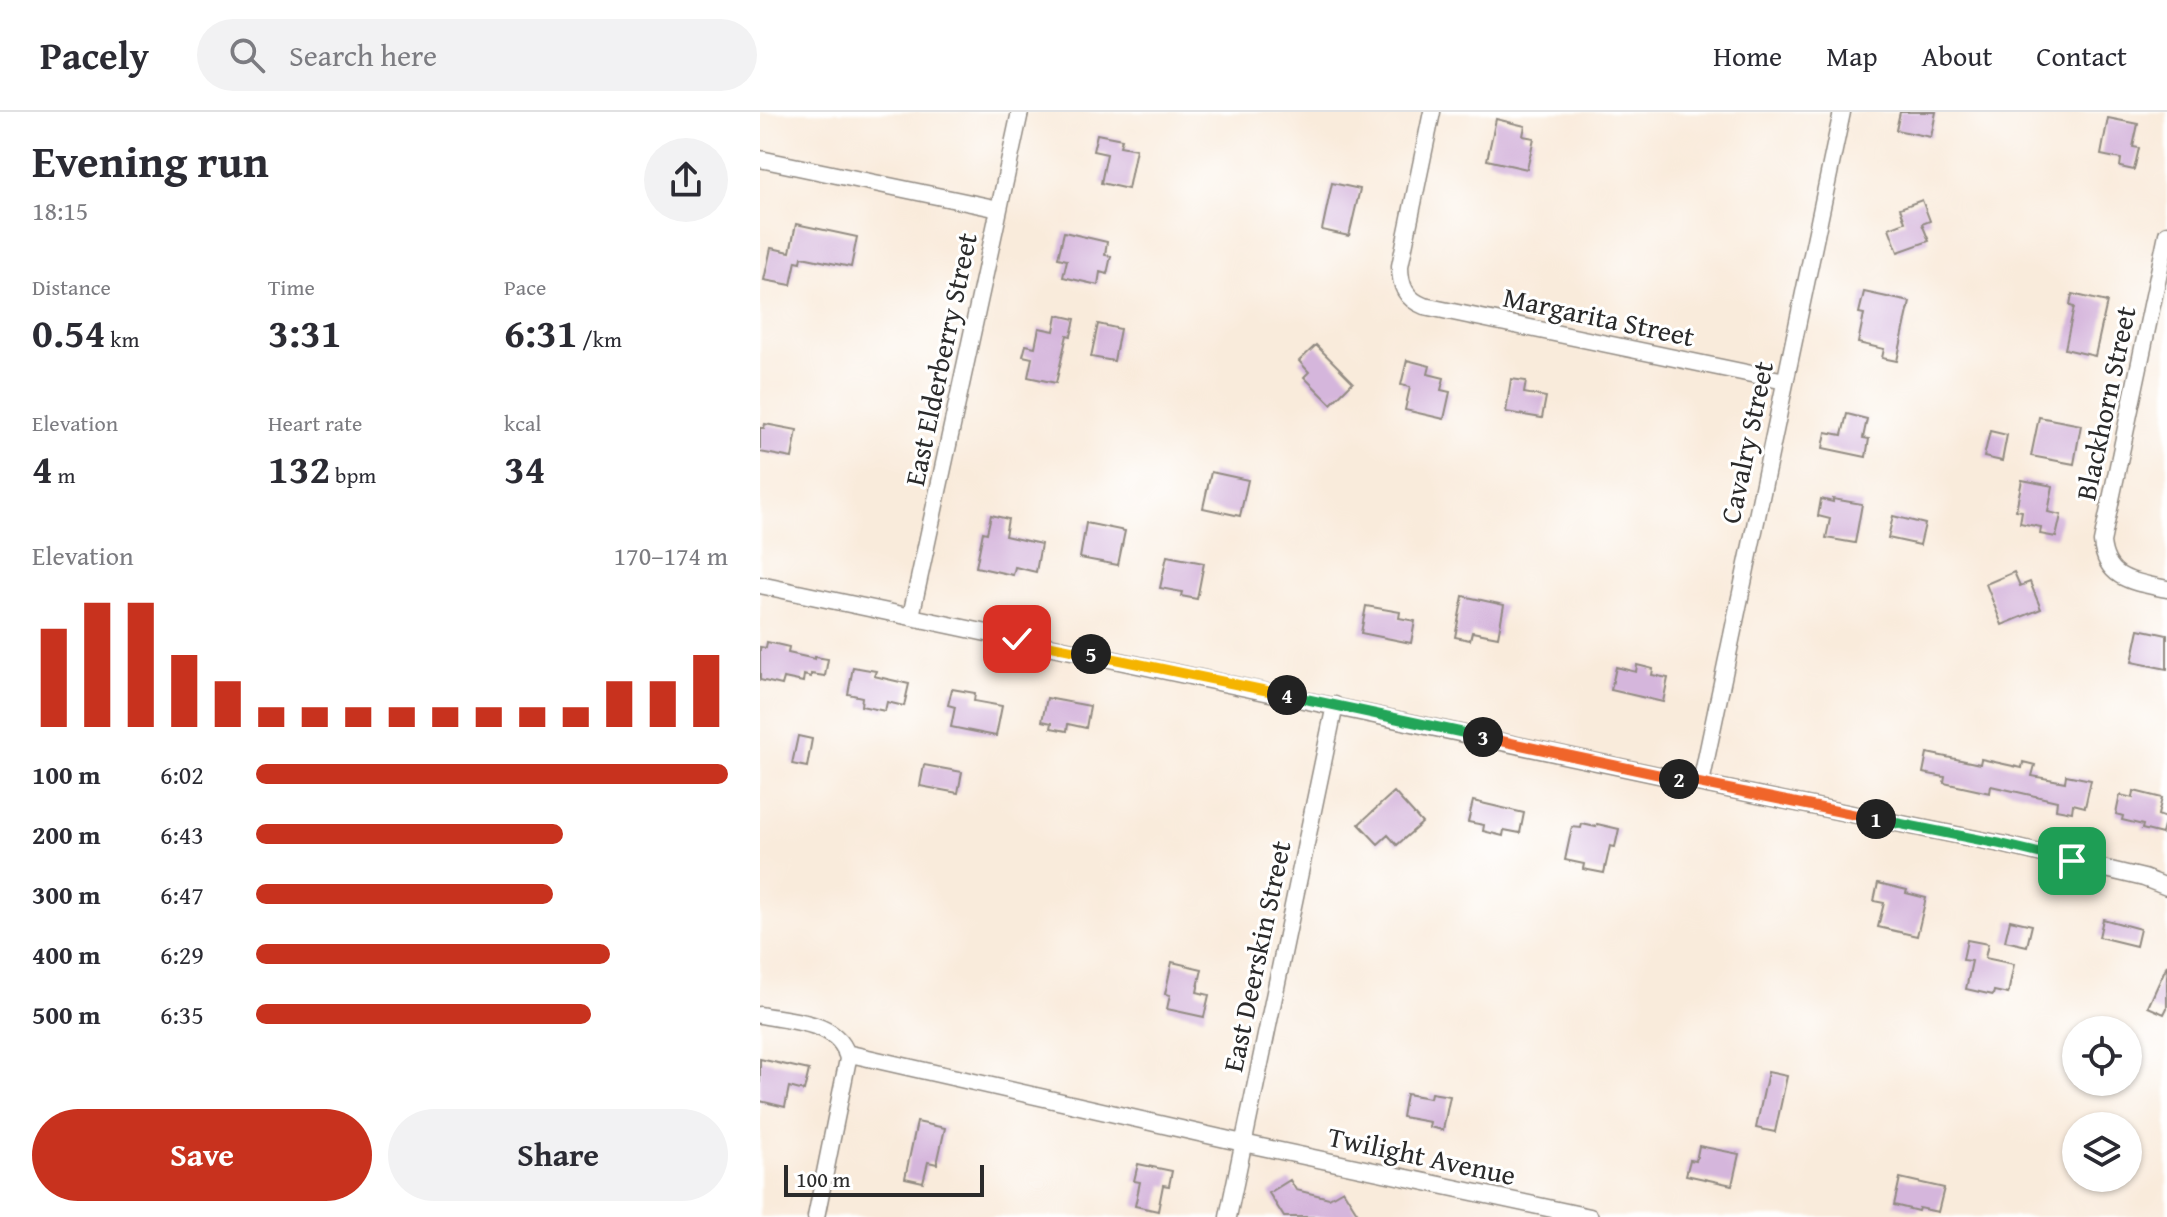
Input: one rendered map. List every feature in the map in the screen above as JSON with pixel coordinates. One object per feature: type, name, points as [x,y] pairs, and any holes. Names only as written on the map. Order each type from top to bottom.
[{"type":"street","name":"East Elderberry Street","points":[[911,616],[1020,112]]},
{"type":"street","name":"Margarita Street","points":[[1432,112],[1400,266],[1400,280],[1405,293],[1415,302],[1785,381]]},
{"type":"street","name":"Cavalry Street","points":[[1701,783],[1842,112]]},
{"type":"street","points":[[760,159],[999,209]]},
{"type":"street","name":"Blackhorn Street","points":[[2167,234],[2102,542],[2103,556],[2113,571],[2132,582],[2167,589]]},
{"type":"street","points":[[760,585],[2001,844],[2144,878],[2167,887]]},
{"type":"street","name":"East Deerskin Street","points":[[1228,1217],[1335,705]]},
{"type":"street","points":[[760,1015],[819,1027],[836,1036],[848,1059],[816,1217]]},
{"type":"street","name":"Twilight Avenue","points":[[846,1053],[1243,1143],[1590,1217]]},
{"type":"building","points":[[1900,112],[1936,112],[1931,137],[1896,130]]},
{"type":"building","points":[[2108,118],[2138,124],[2133,147],[2139,148],[2134,170],[2120,167],[2121,159],[2101,155]]},
{"type":"building","points":[[1496,119],[1525,126],[1523,136],[1534,138],[1527,169],[1487,160]]},
{"type":"building","points":[[1097,134],[1122,139],[1120,146],[1136,149],[1128,189],[1101,183],[1107,154],[1093,151]]},
{"type":"building","points":[[1332,183],[1360,189],[1349,236],[1322,230]]},
{"type":"building","points":[[1922,200],[1930,221],[1922,224],[1929,241],[1898,252],[1889,228],[1905,222],[1900,208]]},
{"type":"building","points":[[796,224],[857,237],[851,267],[802,257],[801,262],[796,261],[791,285],[764,280],[771,248],[790,252]]},
{"type":"building","points":[[1064,232],[1107,242],[1105,255],[1111,256],[1107,274],[1100,272],[1098,285],[1063,277],[1067,260],[1058,258]]},
{"type":"building","points":[[1864,292],[1910,302],[1897,361],[1882,358],[1884,349],[1858,343],[1864,314],[1859,313]]},
{"type":"building","points":[[2072,294],[2107,302],[2095,356],[2065,349],[2074,307],[2070,306]]},
{"type":"building","points":[[1057,315],[1075,319],[1071,336],[1067,335],[1056,383],[1028,377],[1032,358],[1023,356],[1026,345],[1035,347],[1039,328],[1054,331]]},
{"type":"building","points":[[1098,324],[1120,329],[1114,361],[1091,357]]},
{"type":"building","points":[[1316,345],[1353,382],[1331,404],[1304,377],[1309,372],[1299,361]]},
{"type":"building","points":[[1407,360],[1430,366],[1428,374],[1444,378],[1441,390],[1450,392],[1444,419],[1405,410],[1410,387],[1401,385]]},
{"type":"building","points":[[1511,379],[1526,381],[1524,393],[1546,397],[1542,418],[1506,412]]},
{"type":"building","points":[[1847,414],[1867,419],[1863,438],[1869,439],[1866,457],[1823,448],[1826,432],[1842,435]]},
{"type":"building","points":[[2039,417],[2081,425],[2074,464],[2031,456]]},
{"type":"building","points":[[765,424],[797,430],[792,458],[760,452],[760,428],[764,428]]},
{"type":"building","points":[[1990,431],[2007,435],[2002,461],[1984,457]]},
{"type":"building","points":[[1211,472],[1248,480],[1240,516],[1203,508]]},
{"type":"building","points":[[2022,480],[2053,486],[2048,512],[2061,515],[2056,537],[2040,534],[2041,527],[2020,523],[2022,511],[2016,510]]},
{"type":"building","points":[[1821,499],[1862,504],[1855,543],[1826,538],[1830,519],[1818,516]]},
{"type":"building","points":[[991,515],[1008,519],[1005,536],[1041,544],[1036,572],[1015,567],[1013,575],[976,567],[983,532],[987,533]]},
{"type":"building","points":[[1893,516],[1925,524],[1920,545],[1888,538]]},
{"type":"building","points":[[1086,523],[1125,531],[1118,565],[1080,558]]},
{"type":"building","points":[[1167,556],[1204,563],[1197,599],[1181,596],[1182,592],[1160,588]]},
{"type":"building","points":[[2014,572],[2020,586],[2030,582],[2041,609],[2002,625],[1986,584]]},
{"type":"building","points":[[1463,596],[1504,605],[1498,637],[1472,632],[1470,640],[1455,637]]},
{"type":"building","points":[[1366,606],[1400,612],[1399,618],[1415,621],[1411,643],[1361,633]]},
{"type":"building","points":[[2139,629],[2167,635],[2167,669],[2132,662]]},
{"type":"building","points":[[767,642],[789,647],[788,653],[828,659],[825,676],[804,675],[803,682],[784,678],[782,685],[760,680],[760,647],[766,648]]},
{"type":"building","points":[[1637,665],[1653,669],[1652,675],[1668,678],[1663,702],[1611,690],[1616,667],[1636,672]]},
{"type":"building","points":[[853,667],[876,671],[874,676],[909,684],[904,706],[887,702],[885,711],[861,706],[862,697],[848,694]]},
{"type":"building","points":[[952,689],[975,693],[974,701],[1002,706],[996,736],[951,727],[955,707],[948,705]]},
{"type":"building","points":[[1047,698],[1090,706],[1086,728],[1068,724],[1067,731],[1051,728],[1052,723],[1042,721]]},
{"type":"building","points":[[798,736],[812,739],[807,767],[792,764]]},
{"type":"building","points":[[1927,753],[1980,764],[1981,759],[2022,768],[2023,762],[2035,765],[2032,776],[2065,782],[2066,775],[2091,780],[2085,807],[2073,804],[2072,812],[2056,809],[2057,801],[1991,786],[1990,793],[1944,783],[1945,777],[1923,773]]},
{"type":"building","points":[[924,765],[962,772],[958,793],[920,786]]},
{"type":"building","points":[[2134,791],[2162,798],[2158,815],[2166,818],[2162,834],[2142,829],[2143,825],[2122,820],[2123,816],[2116,814],[2120,795],[2133,798]]},
{"type":"building","points":[[1394,792],[1422,823],[1397,845],[1388,835],[1378,844],[1359,824]]},
{"type":"building","points":[[1473,801],[1524,813],[1520,833],[1504,830],[1503,836],[1483,831],[1484,825],[1468,822]]},
{"type":"building","points":[[1582,824],[1619,829],[1615,847],[1610,846],[1604,873],[1583,869],[1584,864],[1565,860],[1572,827],[1581,828]]},
{"type":"building","points":[[1878,883],[1926,898],[1917,936],[1878,927],[1884,903],[1874,901]]},
{"type":"building","points":[[2103,919],[2140,929],[2136,946],[2099,937]]},
{"type":"building","points":[[2010,920],[2032,925],[2027,946],[2005,941]]},
{"type":"building","points":[[1967,940],[1988,944],[1985,958],[2014,964],[2008,994],[1994,991],[1993,995],[1966,989],[1972,961],[1963,960]]},
{"type":"building","points":[[1172,962],[1202,969],[1197,992],[1209,995],[1204,1017],[1167,1009],[1170,995],[1165,994]]},
{"type":"building","points":[[2167,965],[2167,1008],[2164,1014],[2148,1007]]},
{"type":"building","points":[[760,1059],[809,1070],[804,1091],[789,1087],[785,1107],[760,1101]]},
{"type":"building","points":[[1768,1072],[1787,1076],[1775,1132],[1756,1128]]},
{"type":"building","points":[[1431,1093],[1450,1096],[1443,1130],[1429,1127],[1430,1122],[1402,1117],[1406,1094],[1430,1098]]},
{"type":"building","points":[[917,1122],[945,1128],[937,1164],[928,1162],[923,1182],[905,1178]]},
{"type":"building","points":[[1699,1146],[1739,1154],[1732,1185],[1686,1175],[1690,1160],[1696,1161]]},
{"type":"building","points":[[1138,1164],[1172,1171],[1169,1186],[1163,1185],[1158,1211],[1135,1206],[1140,1182],[1134,1181]]},
{"type":"building","points":[[1900,1178],[1944,1188],[1938,1212],[1894,1205]]},
{"type":"building","points":[[1290,1180],[1296,1190],[1329,1198],[1343,1190],[1360,1217],[1284,1217],[1269,1193]]},
{"type":"route","points":[[1017,639],[2072,861]]}]
